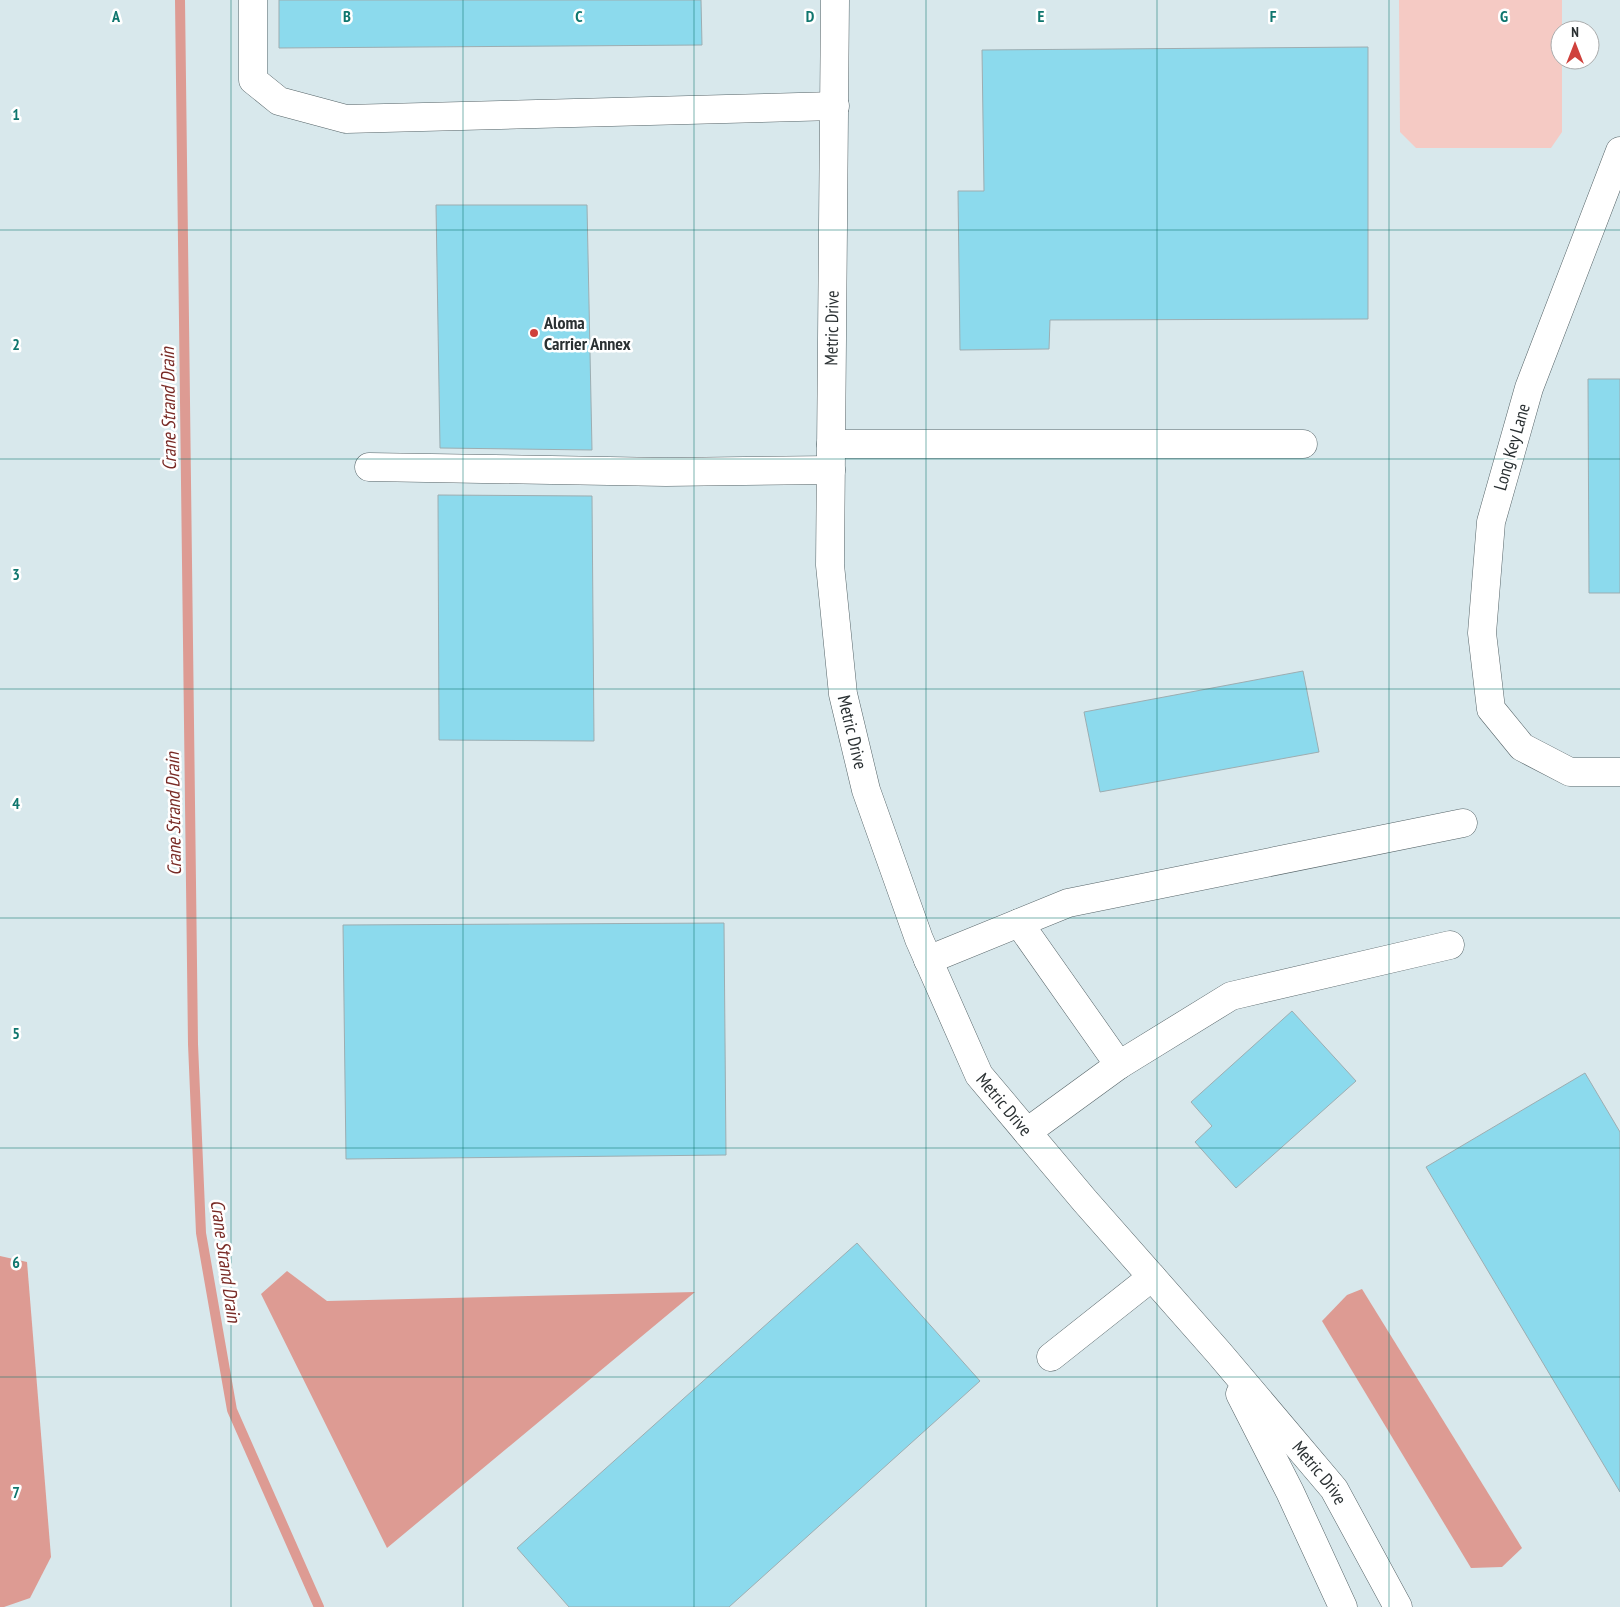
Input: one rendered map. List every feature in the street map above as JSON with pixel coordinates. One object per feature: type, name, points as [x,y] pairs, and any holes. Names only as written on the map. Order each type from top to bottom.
[{"type":"street","points":[[253,0],[253,80],[279,101],[346,119],[835,106]]},
{"type":"street","name":"Metric Drive","points":[[835,0],[830,565],[843,694],[866,790],[928,960],[979,1075],[1152,1277],[1219,1352],[1334,1489],[1398,1607]]},
{"type":"street","name":"Long Key Lane","points":[[1620,151],[1529,388],[1491,522],[1482,633],[1491,710],[1522,747],[1570,772],[1620,772]]},
{"type":"street","points":[[369,467],[666,472],[831,457],[1303,444]]},
{"type":"street","points":[[928,960],[1068,904],[1463,823]]},
{"type":"street","points":[[1018,923],[1119,1065]]},
{"type":"street","points":[[1027,1132],[1119,1065],[1232,996],[1450,945]]},
{"type":"street","points":[[1051,1357],[1152,1277]]},
{"type":"street","name":"Metric Drive","points":[[1219,1352],[1290,1492],[1343,1607]]},
{"type":"shaded area","points":[[1399,0],[1562,0],[1562,20],[1550,20],[1550,70],[1562,70],[1562,132],[1551,148],[1416,148],[1400,132]]},
{"type":"shaded area","points":[[0,1256],[27,1262],[51,1557],[30,1598],[4,1607],[0,1607]]},
{"type":"shaded area","points":[[287,1271],[327,1301],[695,1292],[387,1548],[261,1294]]},
{"type":"shaded area","points":[[1362,1289],[1522,1548],[1502,1567],[1471,1568],[1322,1321],[1347,1295]]},
{"type":"building","points":[[279,0],[701,0],[702,45],[279,48]]},
{"type":"building","points":[[1368,47],[1368,319],[1050,320],[1049,349],[960,350],[958,191],[984,191],[982,50]]},
{"type":"building","points":[[436,205],[587,205],[592,450],[440,448]]},
{"type":"building","points":[[1588,379],[1620,379],[1620,593],[1589,593]]},
{"type":"building","points":[[438,495],[592,496],[594,741],[439,740]]},
{"type":"building","points":[[1303,671],[1319,752],[1100,792],[1084,712]]},
{"type":"building","points":[[724,923],[726,1155],[346,1159],[343,925]]},
{"type":"building","points":[[1292,1011],[1356,1081],[1236,1188],[1195,1142],[1212,1126],[1191,1102]]},
{"type":"building","points":[[1585,1073],[1620,1132],[1620,1492],[1426,1167]]},
{"type":"building","points":[[857,1243],[980,1381],[729,1607],[569,1607],[517,1548]]},
{"type":"waterway","name":"Crane Strand Drain","points":[[180,0],[193,1044],[201,1233],[232,1410],[319,1607]]},
{"type":"place","name":"Aloma Carrier Annex","points":[[534,333]]}]
